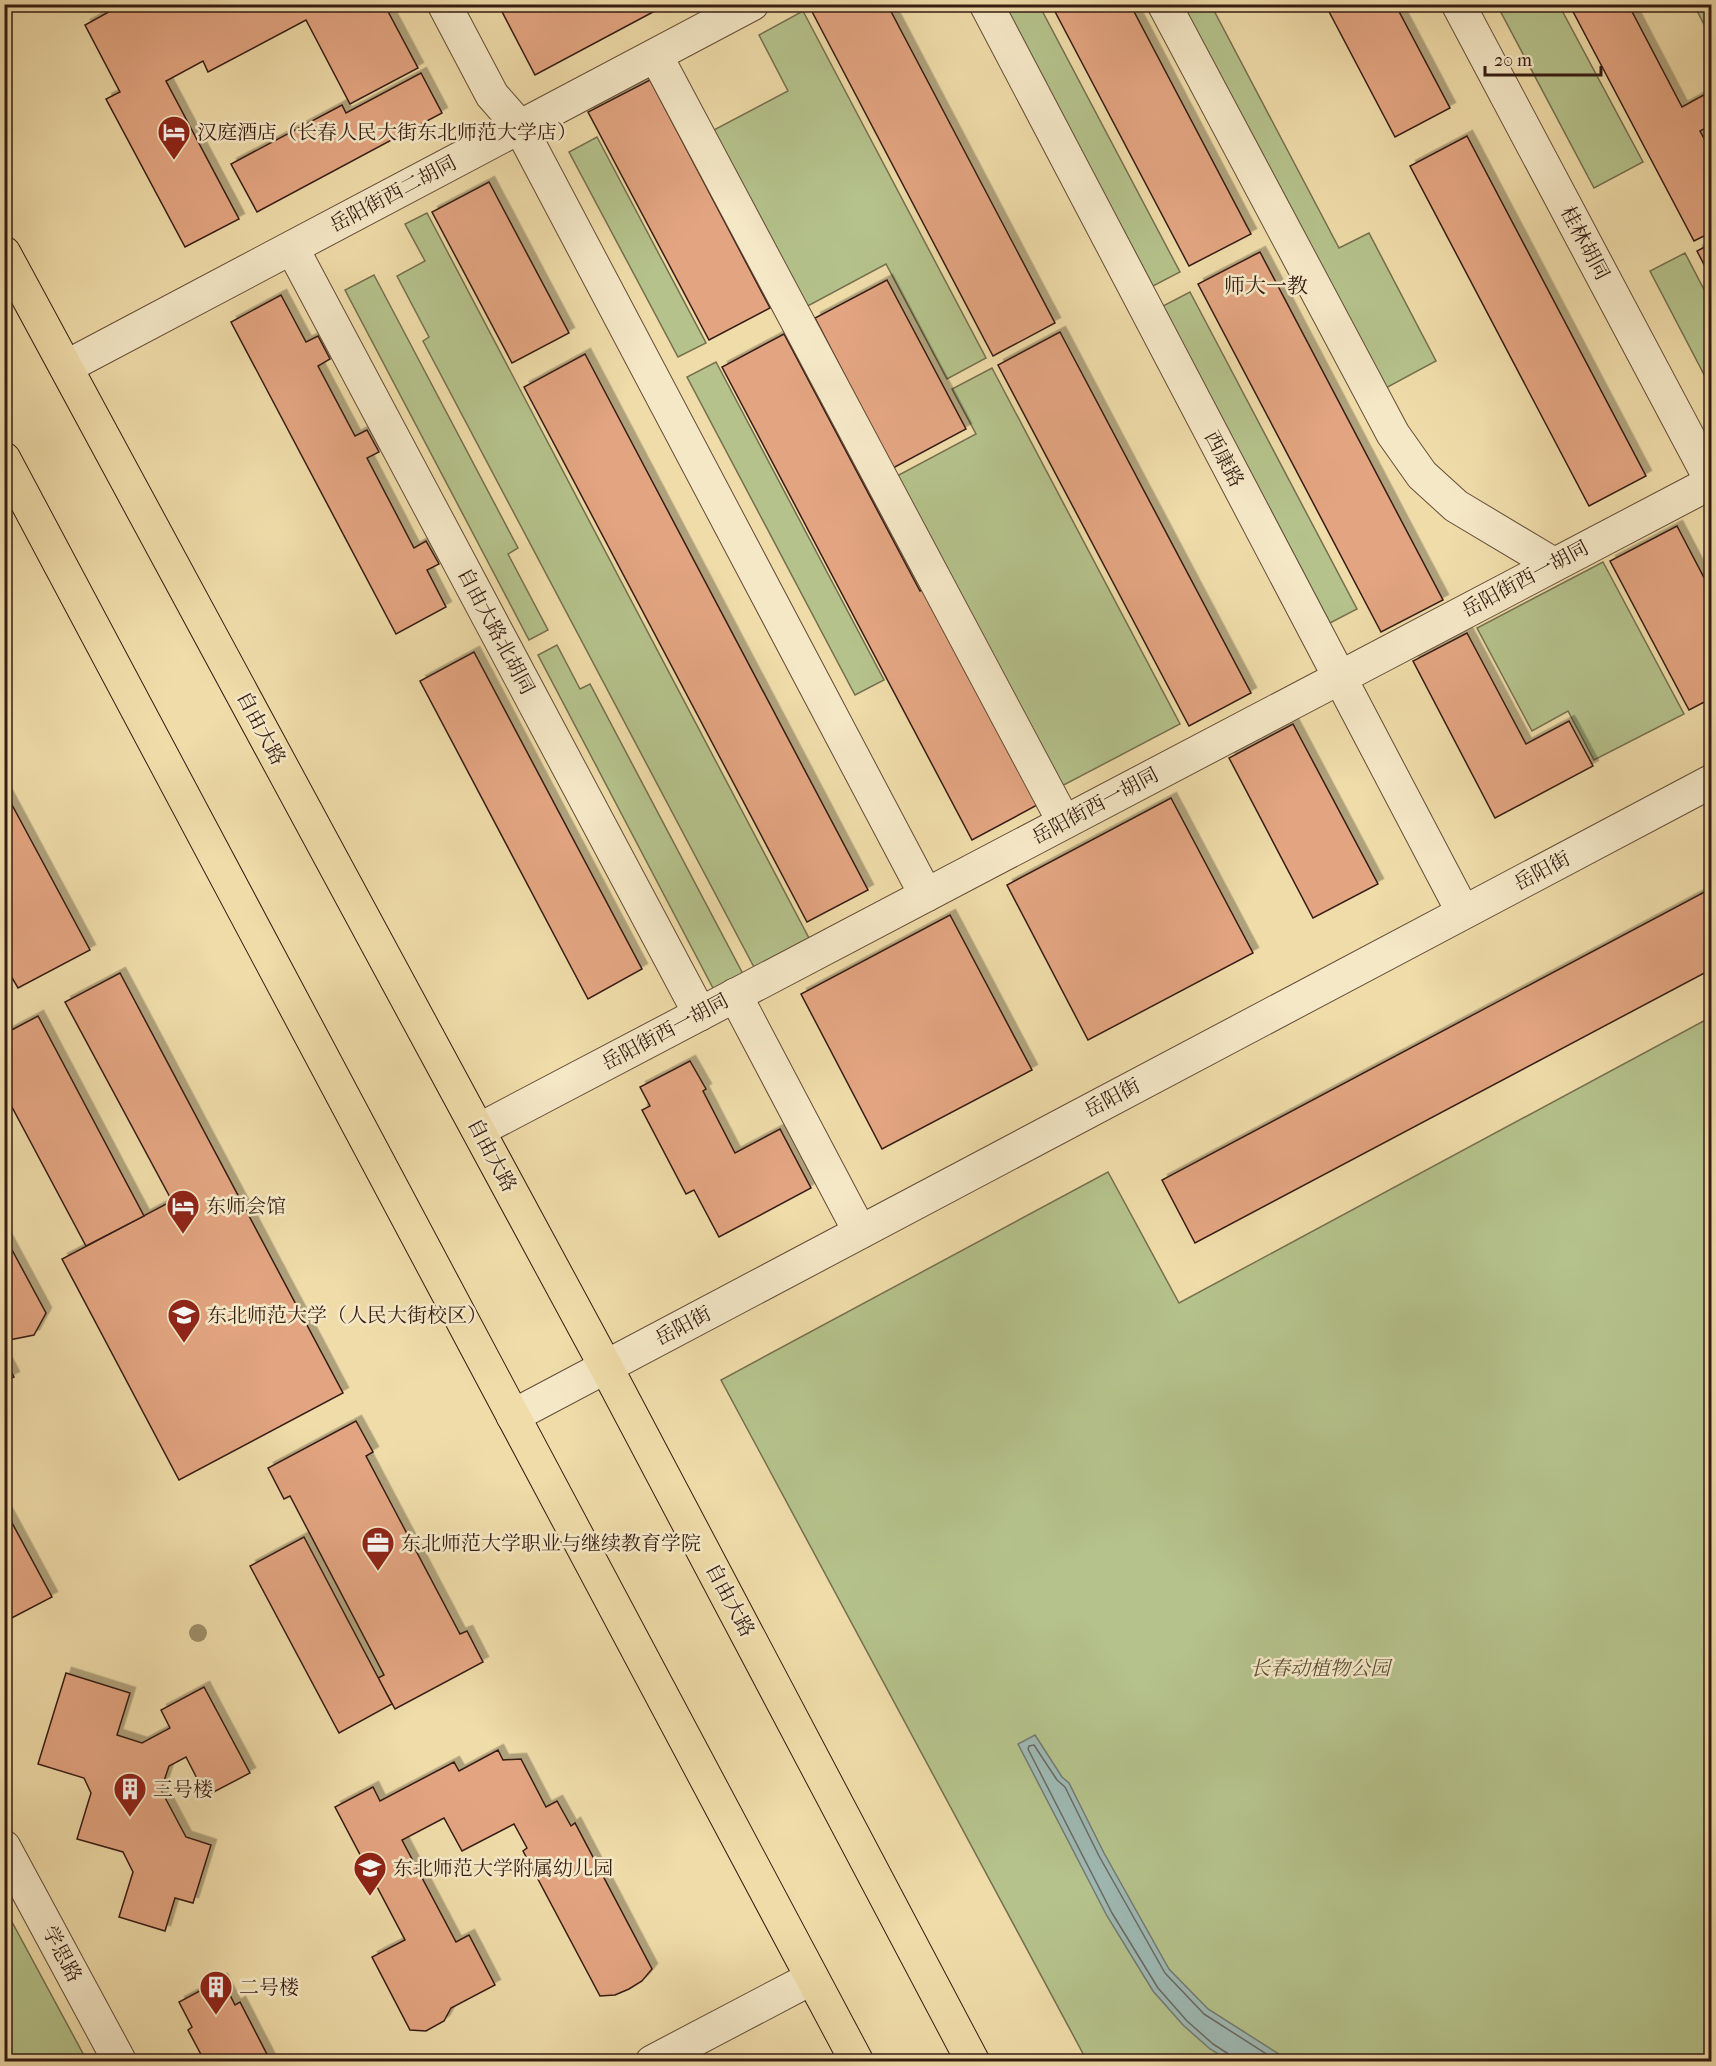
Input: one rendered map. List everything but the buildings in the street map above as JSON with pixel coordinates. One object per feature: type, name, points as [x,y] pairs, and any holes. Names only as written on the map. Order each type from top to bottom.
[{"type":"main road","name":"自由大路","points":[[4,253],[479,1130],[973,2061]]},
{"type":"main road","points":[[4,459],[857,2061]]},
{"type":"street","points":[[444,4],[492,95],[520,128],[926,895]]},
{"type":"street","name":"岳阳街西二胡同","points":[[66,367],[753,4]]},
{"type":"street","name":"西康路","points":[[986,4],[1463,912]]},
{"type":"street","points":[[1164,4],[1393,434],[1422,475],[1456,506],[1553,564]]},
{"type":"street","name":"桂林胡同","points":[[1458,4],[1711,482]]},
{"type":"street","points":[[656,56],[1064,822]]},
{"type":"street","name":"自由大路北胡同","points":[[292,248],[700,1014]]},
{"type":"street","name":"岳阳街西一胡同","points":[[479,1130],[1711,482]]},
{"type":"street","name":"岳阳街","points":[[513,1416],[1712,781]]},
{"type":"street","points":[[735,995],[860,1232]]},
{"type":"street","name":"学思路","points":[[4,1847],[120,2061]]},
{"type":"street","points":[[652,2061],[812,1978]]},
{"type":"green space","points":[[1004,5],[1039,5],[1180,272],[1153,286]]},
{"type":"green space","points":[[1181,5],[1211,5],[1339,248],[1369,233],[1436,361],[1384,389]]},
{"type":"green space","points":[[1497,5],[1559,5],[1643,162],[1594,188]]},
{"type":"green space","points":[[1694,5],[1711,5],[1711,38]]},
{"type":"green space","points":[[803,11],[986,358],[947,379],[886,264],[804,308],[710,132],[788,91],[759,35]]},
{"type":"green space","points":[[597,137],[706,343],[678,357],[569,152]]},
{"type":"green space","points":[[427,213],[810,940],[755,969],[423,341],[429,337],[397,276],[425,261],[405,224]]},
{"type":"green space","points":[[1685,253],[1711,303],[1711,388],[1650,271]]},
{"type":"green space","points":[[374,275],[518,548],[508,554],[548,630],[529,640],[345,290]]},
{"type":"green space","points":[[1190,292],[1357,609],[1330,623],[1163,306]]},
{"type":"green space","points":[[716,362],[884,680],[855,695],[687,377]]},
{"type":"green space","points":[[992,368],[1180,724],[1058,788],[895,477],[976,434],[952,389]]},
{"type":"green space","points":[[1603,562],[1684,714],[1594,760],[1568,711],[1532,731],[1477,628]]},
{"type":"green space","points":[[557,645],[580,689],[590,684],[743,974],[714,990],[538,655]]},
{"type":"green space","name":"长春动植物公园","points":[[1711,1017],[1711,2061],[1087,2061],[721,1380],[1108,1172],[1179,1303]]},
{"type":"green space","points":[[5,1909],[87,2061],[5,2061]]},
{"type":"water","points":[[1035,1735],[1062,1777],[1069,1783],[1104,1853],[1169,1969],[1208,2009],[1290,2061],[1230,2061],[1210,2049],[1183,2025],[1153,1991],[1107,1916],[1018,1744]]},
{"type":"place","name":"汉庭酒店（长春人民大街东北师范大学店）","points":[[174,161]]},
{"type":"place","name":"东师会馆","points":[[183,1235]]},
{"type":"place","name":"东北师范大学（人民大街校区）","points":[[184,1344]]},
{"type":"place","name":"东北师范大学职业与继续教育学院","points":[[378,1572]]},
{"type":"place","name":"三号楼","points":[[130,1818]]},
{"type":"place","name":"东北师范大学附属幼儿园","points":[[370,1897]]},
{"type":"place","name":"二号楼","points":[[216,2016]]},
{"type":"district","name":"师大一教","points":[[1266,286]]}]
